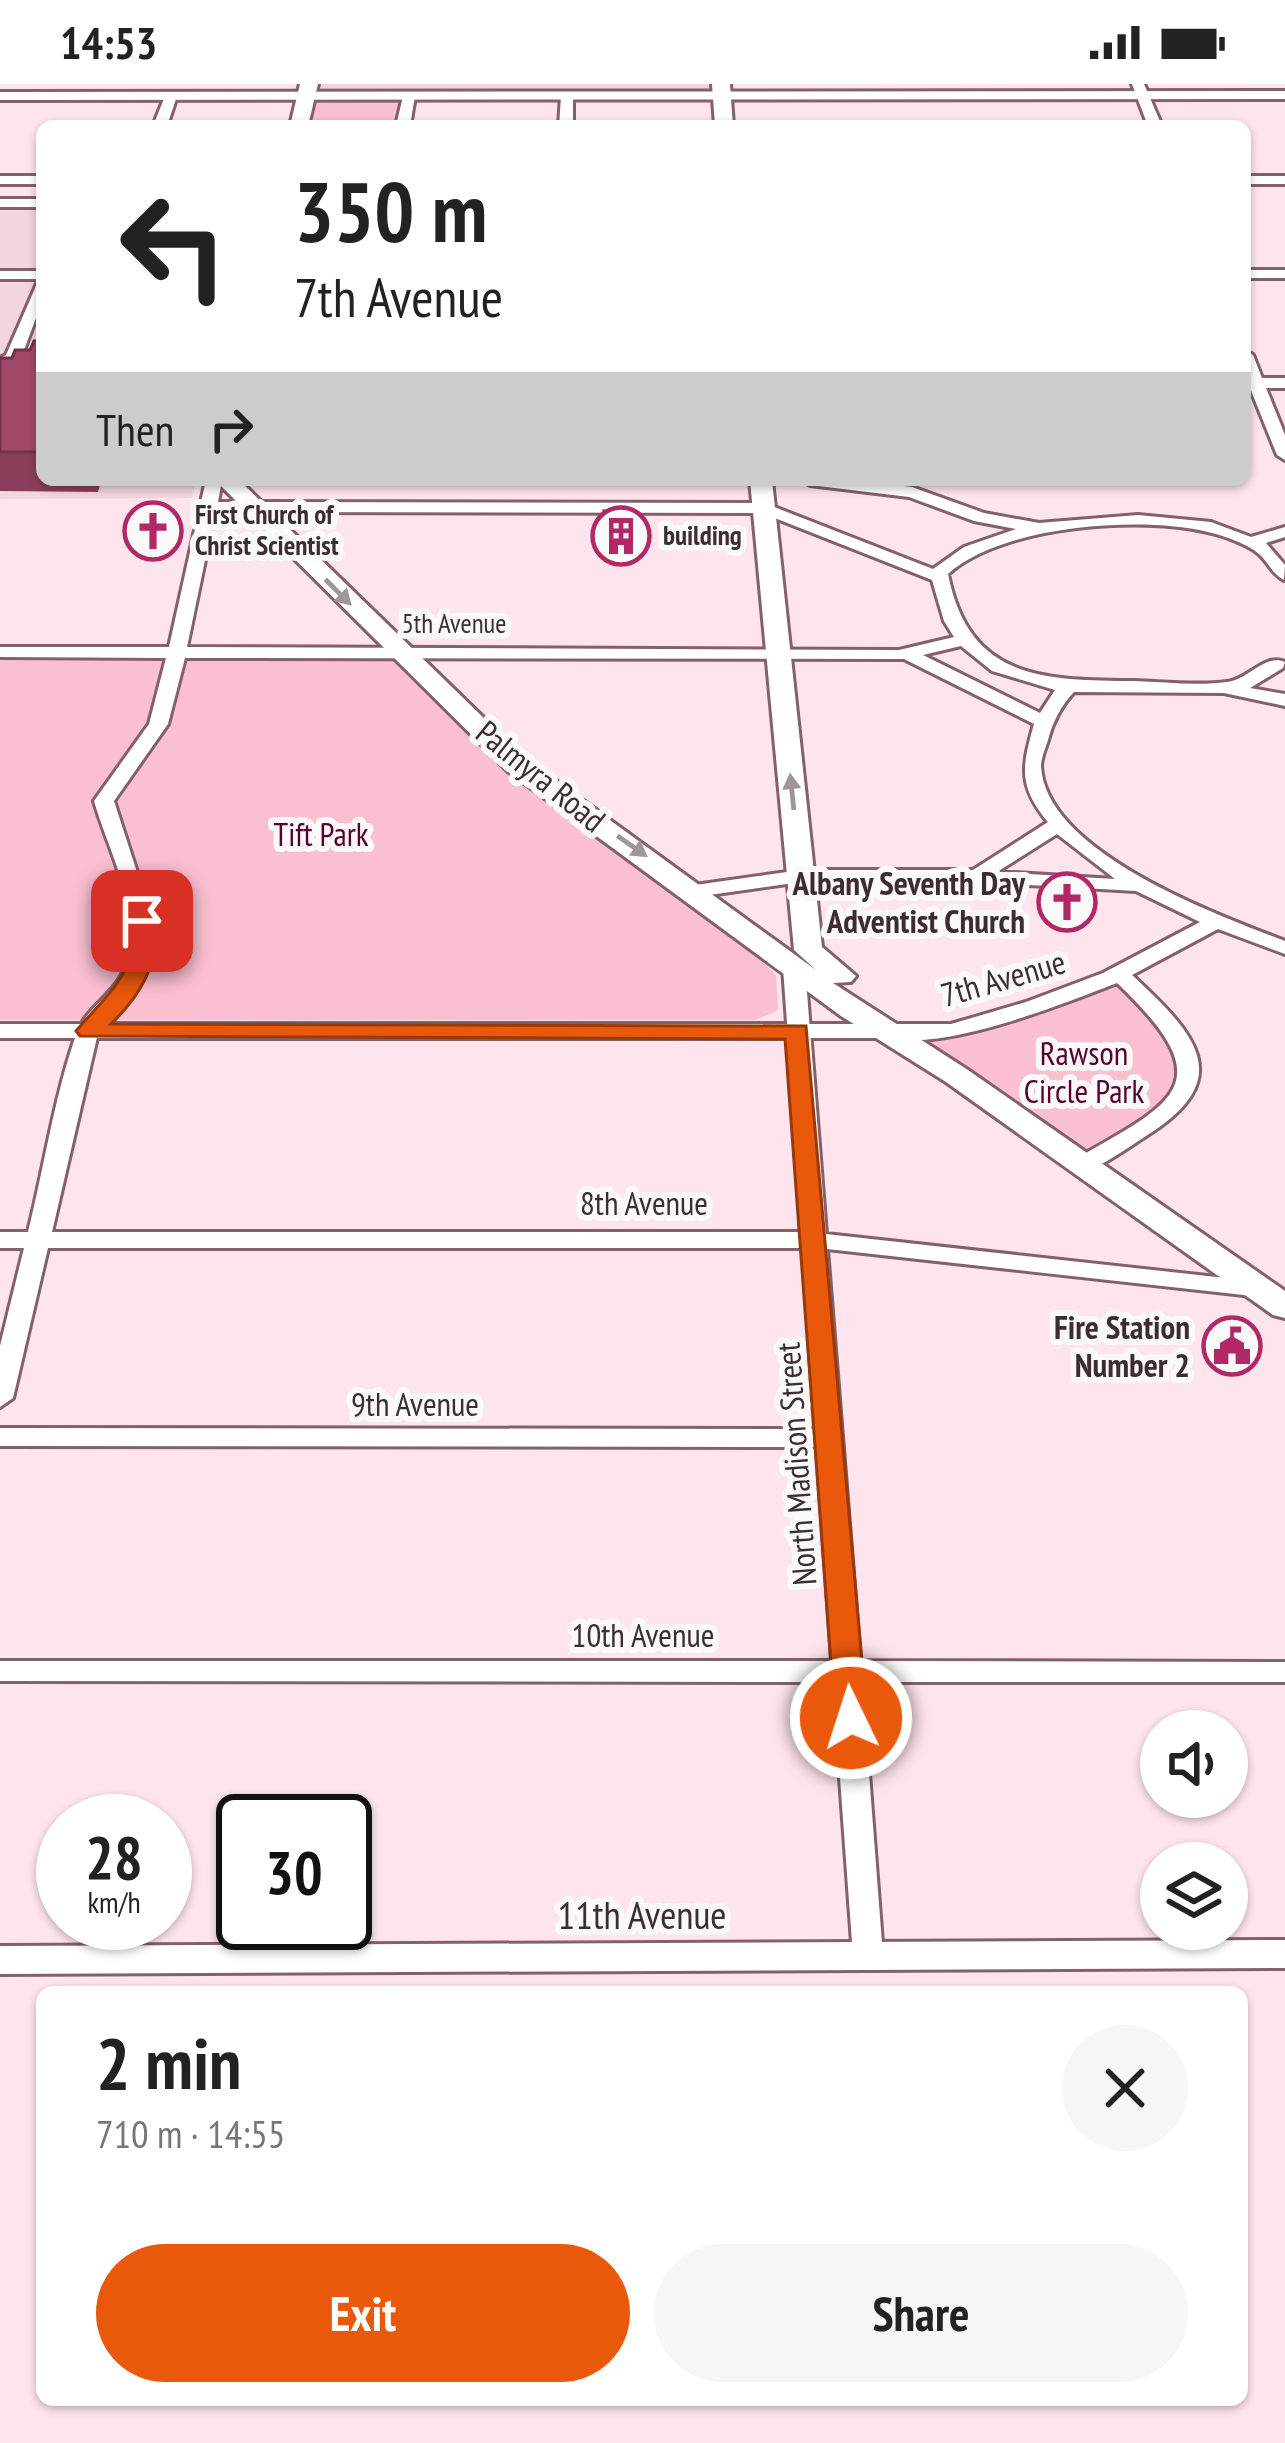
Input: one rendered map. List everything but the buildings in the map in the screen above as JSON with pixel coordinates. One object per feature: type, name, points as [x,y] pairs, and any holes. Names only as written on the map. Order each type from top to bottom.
[{"type":"main road","points":[[722,89],[724,120]]},
{"type":"main road","points":[[300,120],[307,90]]},
{"type":"main road","name":"Palmyra Road","points":[[232,486],[518,765],[695,891],[875,1004],[890,1031],[1080,1166],[1277,1295]]},
{"type":"main road","name":"North Madison Street","points":[[761,486],[801,876],[801,958]]},
{"type":"street","points":[[0,96],[307,90],[409,96],[568,96],[722,89],[1285,95]]},
{"type":"street","points":[[1141,90],[1153,120]]},
{"type":"street","points":[[162,120],[170,96]]},
{"type":"street","points":[[404,120],[409,96]]},
{"type":"street","points":[[566,120],[568,96]]},
{"type":"street","points":[[0,180],[36,180]]},
{"type":"street","points":[[1251,180],[1285,181]]},
{"type":"street","points":[[0,202],[36,203]]},
{"type":"street","points":[[1251,274],[1285,274]]},
{"type":"street","points":[[0,275],[36,278]]},
{"type":"street","points":[[0,364],[13,358],[36,295]]},
{"type":"street","points":[[1251,383],[1285,383]]},
{"type":"street","points":[[1251,385],[1285,455]]},
{"type":"street","points":[[0,1397],[88,1031],[130,986],[145,951],[142,921],[104,801],[112,782],[158,728],[213,486]]},
{"type":"street","points":[[861,486],[912,492],[980,518],[1039,528]]},
{"type":"street","points":[[209,507],[764,508],[939,577]]},
{"type":"street","points":[[1285,575],[1274,556],[1253,542],[1211,527],[1109,520],[1039,528],[967,552],[948,562],[939,577],[941,594],[962,640],[981,657],[1025,679],[1069,686],[1227,689],[1285,700]]},
{"type":"street","points":[[1253,542],[1285,532]]},
{"type":"street","name":"5th Avenue","points":[[0,652],[908,654],[962,640]]},
{"type":"street","name":"5th Avenue","points":[[908,654],[1044,722]]},
{"type":"street","points":[[1227,689],[1259,677],[1282,660]]},
{"type":"street","points":[[1069,686],[1056,698],[1031,743],[1032,776],[1060,824],[1114,872],[1141,888],[1285,948]]},
{"type":"street","points":[[977,877],[1060,824]]},
{"type":"street","points":[[695,891],[801,876],[977,877],[1141,888]]},
{"type":"street","name":"7th Avenue","points":[[0,1031],[952,1031],[1119,974],[1217,920]]},
{"type":"street","name":"North Madison Street","points":[[801,958],[797,1031],[868,1956]]},
{"type":"street","points":[[1080,1166],[1167,1116],[1183,1099],[1191,1067],[1174,1029],[1119,974]]},
{"type":"street","name":"8th Avenue","points":[[0,1240],[816,1240],[1277,1295]]},
{"type":"street","name":"9th Avenue","points":[[0,1437],[831,1438]]},
{"type":"street","name":"10th Avenue","points":[[0,1671],[1285,1672]]},
{"type":"street","name":"11th Avenue","points":[[0,1960],[1285,1954]]},
{"type":"shaded area","points":[[310,84],[721,84],[721,94],[307,96]]},
{"type":"shaded area","points":[[36,205],[36,486],[195,486],[192,498],[0,499],[0,206]]},
{"type":"green space","points":[[408,96],[403,120],[300,120],[306,97]]},
{"type":"green space","name":"Tift Park","points":[[397,652],[516,766],[695,893],[776,975],[778,1010],[756,1020],[0,1020],[0,653]]},
{"type":"green space","name":"Rawson Circle Park","points":[[1119,975],[1184,1055],[1180,1097],[1080,1164],[893,1034],[945,1033]]},
{"type":"place","name":"First Church of Christ Scientist","points":[[153,531]]},
{"type":"place","name":"building","points":[[621,536]]},
{"type":"place","name":"Albany Seventh Day Adventist Church","points":[[1067,902]]},
{"type":"place","name":"Fire Station Number 2","points":[[1232,1346]]},
{"type":"route","points":[[142,921],[146,940],[140,968],[116,1006],[88,1031],[797,1031],[851,1718]]}]
